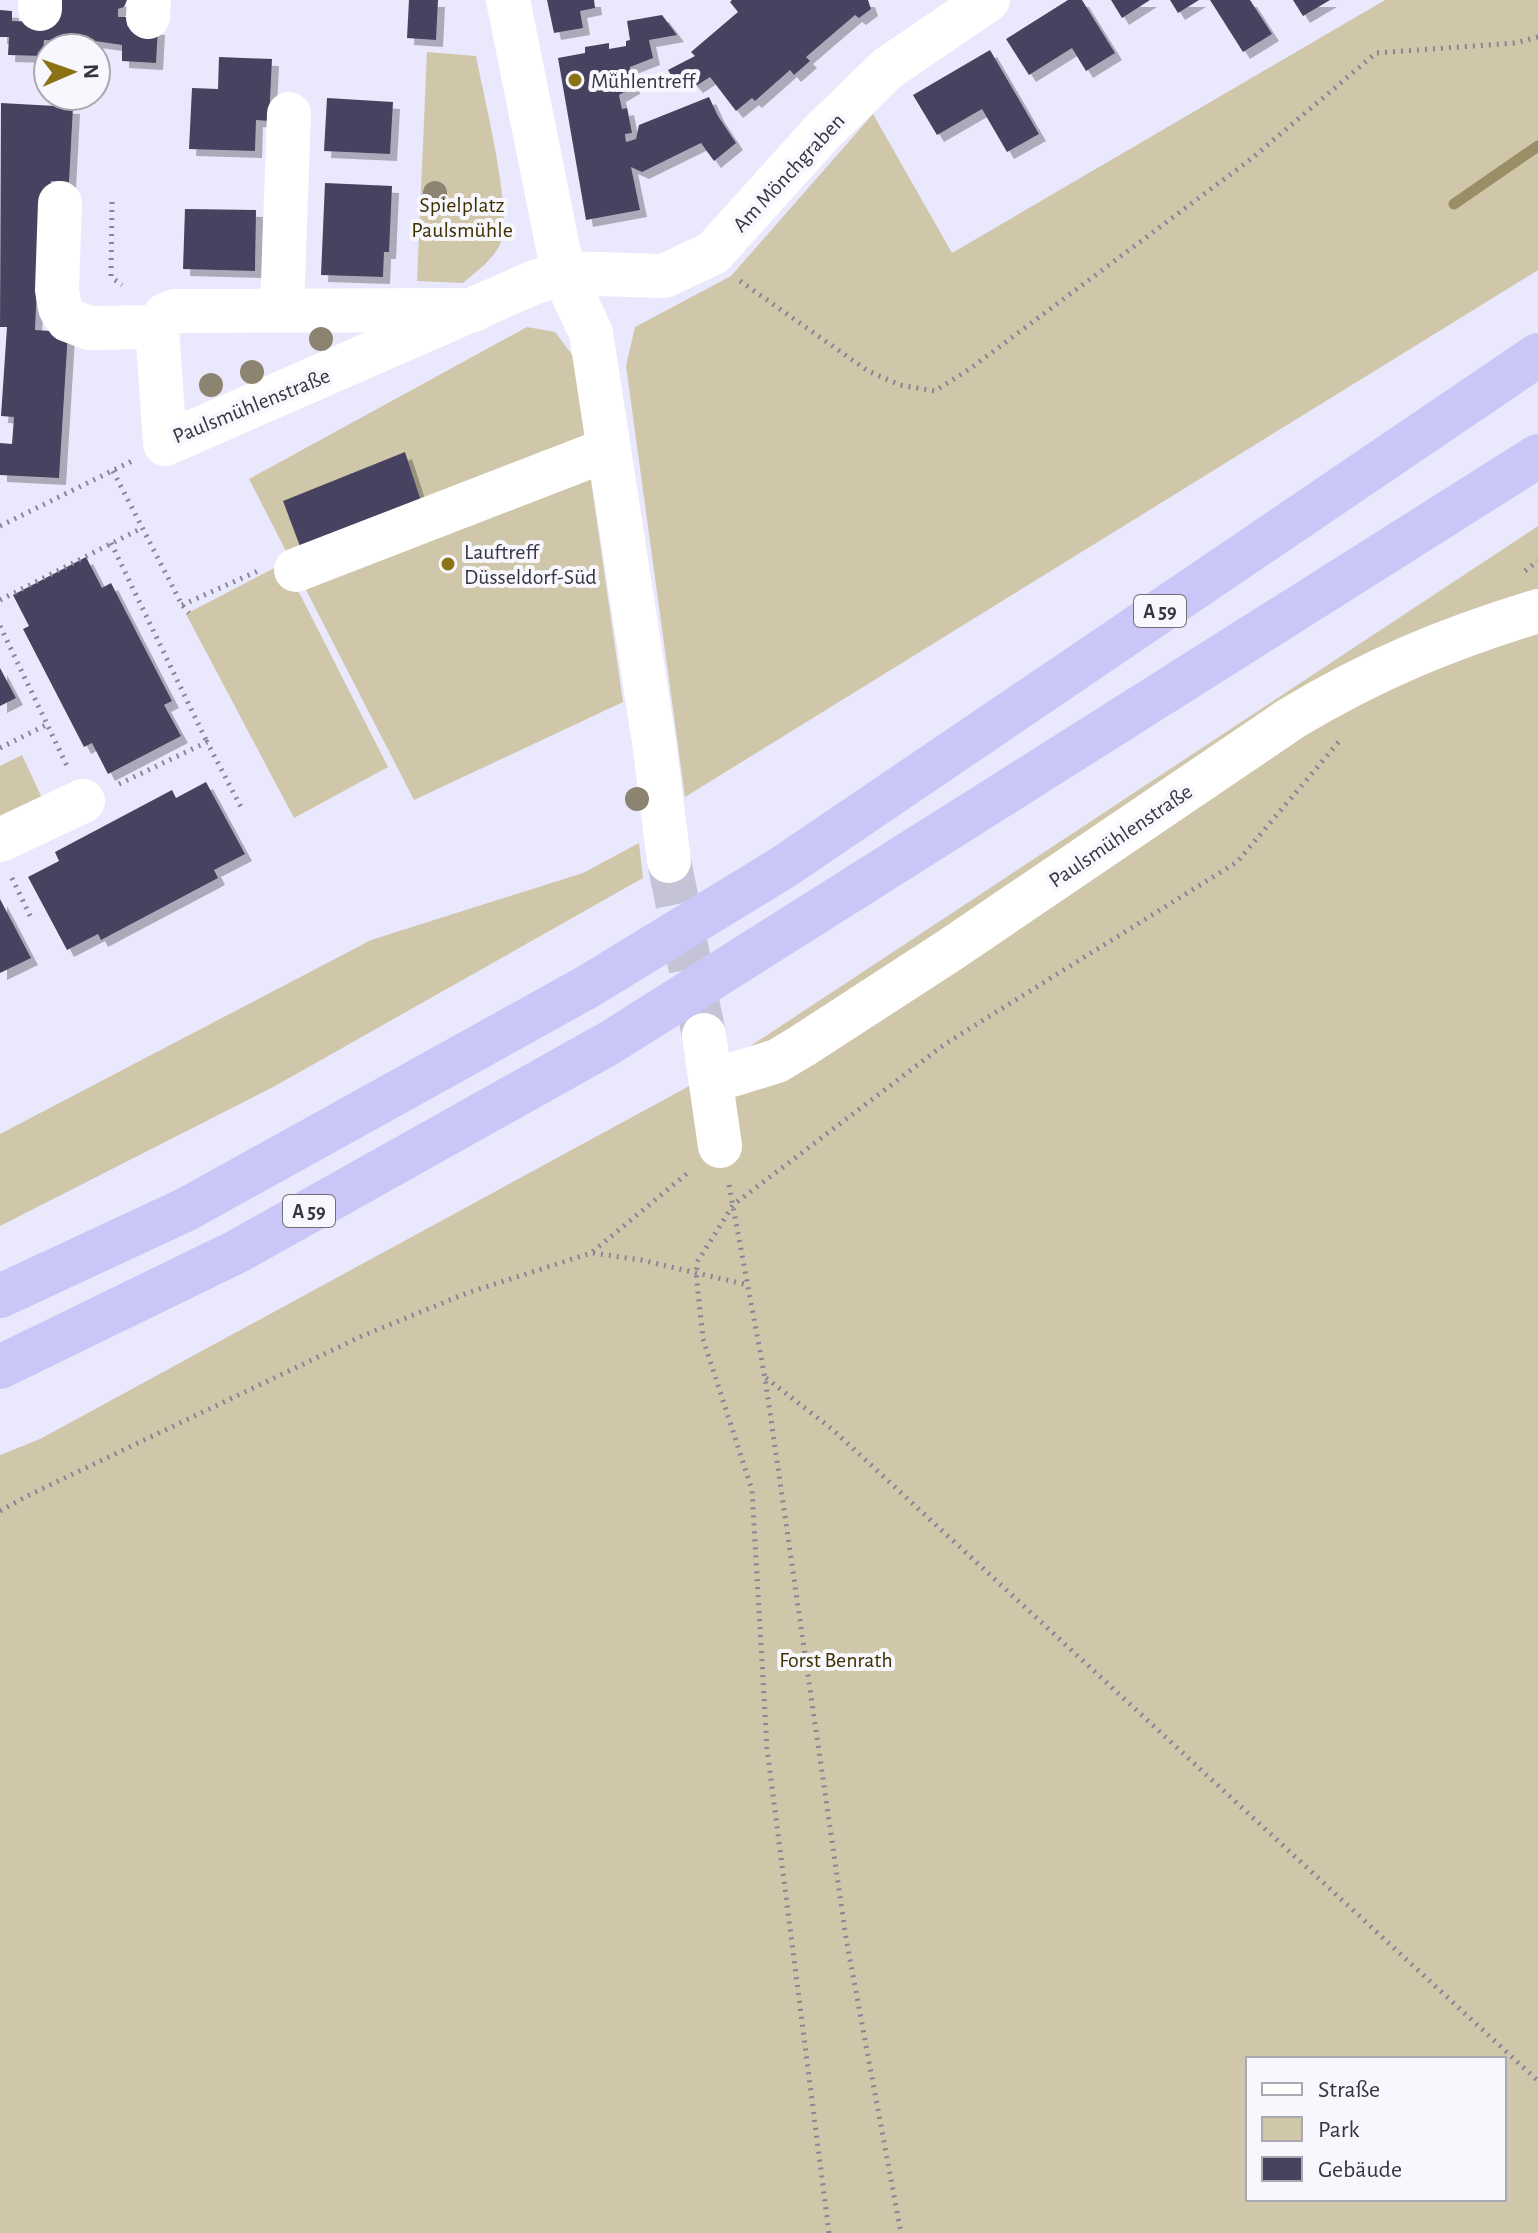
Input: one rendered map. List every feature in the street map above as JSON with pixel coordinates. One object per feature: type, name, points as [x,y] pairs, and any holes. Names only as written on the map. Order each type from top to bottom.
[{"type":"highway","name":"A 59","points":[[0,1296],[187,1209],[587,987],[782,868],[1538,355]]},
{"type":"highway","name":"A 59","points":[[0,1367],[236,1252],[611,1042],[1538,456]]},
{"type":"street","points":[[508,0],[563,273],[591,333],[654,742],[669,861]]},
{"type":"street","name":"Am Mönchgraben","points":[[563,273],[664,276],[713,253],[823,131],[888,68],[988,0]]},
{"type":"street","points":[[282,309],[289,114]]},
{"type":"street","points":[[60,203],[57,290],[60,308],[68,320],[89,328],[161,321]]},
{"type":"street","name":"Paulsmühlenstraße","points":[[474,310],[175,311],[161,321],[165,444],[474,310],[535,282],[563,273]]},
{"type":"street","points":[[296,570],[609,449]]},
{"type":"street","name":"Paulsmühlenstraße","points":[[712,1081],[777,1061],[989,924],[1292,718],[1347,685],[1437,645],[1526,595]]},
{"type":"street","points":[[3,854],[83,801]]},
{"type":"street","points":[[704,1035],[720,1146]]},
{"type":"path","points":[[713,253],[748,288],[868,371],[900,385],[935,391],[971,368],[1251,159],[1376,53],[1515,43],[1538,37]]},
{"type":"path","points":[[112,202],[111,277],[161,321]]},
{"type":"path","points":[[0,526],[165,444]]},
{"type":"path","points":[[113,471],[189,613]]},
{"type":"path","points":[[0,600],[142,528]]},
{"type":"path","points":[[111,543],[243,811]]},
{"type":"path","points":[[182,605],[290,557],[296,570]]},
{"type":"path","points":[[1526,595],[1538,561]]},
{"type":"path","points":[[0,626],[83,801],[207,742]]},
{"type":"path","points":[[0,748],[48,724]]},
{"type":"path","points":[[829,2233],[767,1748],[752,1490],[703,1339],[696,1273],[698,1261],[733,1205],[945,1044],[1237,862],[1349,730]]},
{"type":"path","points":[[3,854],[32,920]]},
{"type":"path","points":[[0,1511],[362,1336],[467,1293],[591,1253],[720,1146],[765,1378],[846,1938],[901,2233]]},
{"type":"path","points":[[591,1253],[641,1260],[748,1285]]},
{"type":"path","points":[[765,1378],[832,1429],[1538,2081]]},
{"type":"green space","points":[[1385,0],[1538,0],[1538,270],[685,797],[626,366],[635,327],[731,276],[873,114],[952,253]]},
{"type":"green space","name":"Spielplatz Paulsmühle","points":[[427,52],[476,56],[500,179],[504,226],[501,242],[490,259],[463,283],[417,281]]},
{"type":"green space","name":"Lauftreff Düsseldorf-Süd","points":[[527,327],[555,332],[573,356],[623,702],[414,800],[249,479]]},
{"type":"green space","name":"Forst Benrath","points":[[1538,526],[1538,2233],[0,2233],[0,1455],[40,1439],[693,1084]]},
{"type":"green space","points":[[284,563],[388,767],[294,818],[186,614]]},
{"type":"green space","points":[[22,755],[42,798],[0,818],[0,766]]},
{"type":"green space","points":[[639,843],[643,878],[275,1086],[0,1226],[0,1134],[371,940],[583,873]]},
{"type":"building","points":[[46,0],[127,0],[124,7],[118,9],[118,17],[128,17],[127,26],[158,28],[156,63],[122,61],[122,45],[112,44],[112,32],[32,32],[32,56],[8,55],[9,37],[0,37],[0,10],[12,11],[12,21],[45,22]]},
{"type":"building","points":[[409,0],[438,0],[436,40],[407,38]]},
{"type":"building","points":[[547,0],[594,0],[595,8],[580,11],[583,28],[554,33]]},
{"type":"building","points":[[868,0],[871,9],[859,18],[855,15],[806,57],[810,61],[794,75],[790,70],[755,101],[752,98],[736,111],[710,77],[696,86],[689,78],[676,84],[668,70],[695,56],[691,52],[738,12],[730,2]]},
{"type":"building","points":[[1068,0],[1082,0],[1115,53],[1086,71],[1072,48],[1029,75],[1006,39]]},
{"type":"building","points":[[1111,0],[1150,0],[1122,18]]},
{"type":"building","points":[[1170,0],[1199,0],[1178,13]]},
{"type":"building","points":[[1210,0],[1250,0],[1272,34],[1243,52]]},
{"type":"building","points":[[1293,0],[1330,0],[1303,16]]},
{"type":"building","points":[[662,15],[677,35],[649,40],[653,58],[630,67],[633,87],[619,95],[622,109],[627,108],[632,133],[625,134],[626,142],[636,139],[639,125],[709,97],[736,143],[714,161],[701,143],[642,172],[631,167],[640,210],[586,220],[558,58],[585,53],[585,47],[609,43],[609,49],[626,46],[626,41],[630,40],[627,21]]},
{"type":"building","points":[[990,50],[1039,134],[1007,152],[982,109],[937,135],[913,95]]},
{"type":"building","points":[[219,57],[272,59],[269,121],[256,120],[255,151],[189,149],[192,88],[218,89]]},
{"type":"building","points":[[327,98],[393,102],[390,154],[324,151]]},
{"type":"building","points":[[1,103],[32,105],[32,112],[73,112],[69,182],[51,181],[48,244],[39,244],[35,330],[68,332],[59,478],[0,475],[0,443],[12,444],[14,417],[1,416],[7,327],[0,327]]},
{"type":"building","points":[[325,183],[392,186],[389,252],[384,252],[383,277],[321,275]]},
{"type":"building","points":[[185,209],[256,210],[255,271],[183,269]]},
{"type":"building","points":[[405,452],[421,501],[301,549],[283,501]]},
{"type":"building","points":[[86,557],[102,588],[111,583],[172,701],[164,705],[181,736],[108,774],[92,743],[84,747],[23,629],[29,626],[13,595]]},
{"type":"building","points":[[0,668],[16,698],[0,706]]},
{"type":"building","points":[[206,782],[245,854],[214,870],[218,878],[101,940],[98,934],[67,950],[28,877],[59,861],[55,852],[172,790],[176,798]]},
{"type":"building","points":[[0,899],[31,958],[0,973]]},
{"type":"waterway","points":[[1454,204],[1538,146]]},
{"type":"tunnel","points":[[669,861],[704,1035]]},
{"type":"place","name":"Mühlentreff","points":[[575,80]]},
{"type":"place","name":"Lauftreff Düsseldorf-Süd","points":[[448,564]]}]
